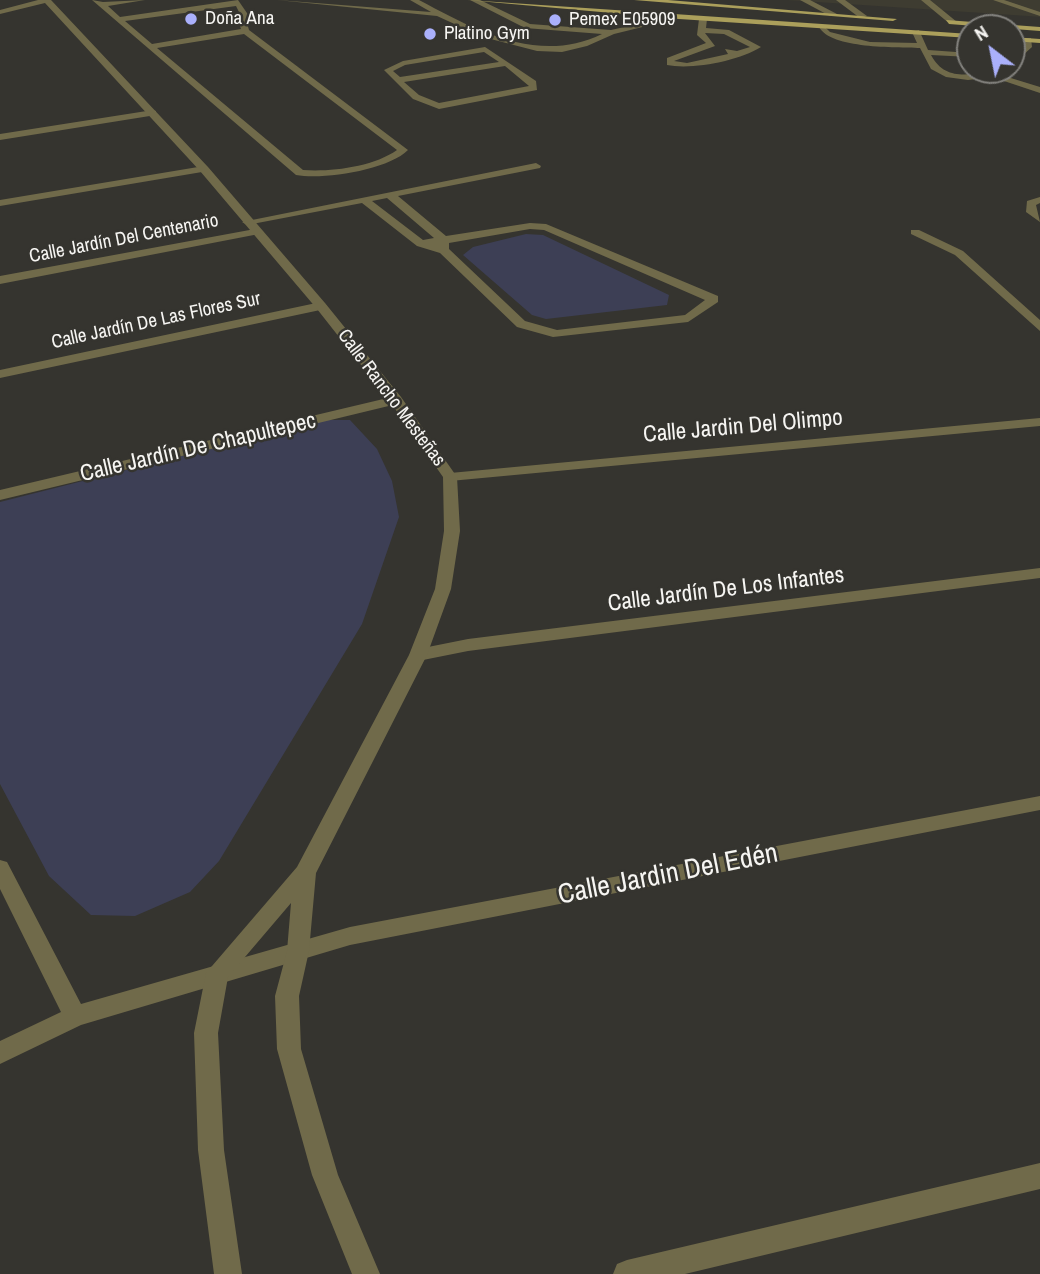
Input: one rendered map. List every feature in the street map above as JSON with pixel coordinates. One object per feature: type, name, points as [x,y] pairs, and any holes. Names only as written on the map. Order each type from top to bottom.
[{"type":"main road","points":[[472,0],[679,18],[956,34]]},
{"type":"main road","points":[[638,0],[897,19]]},
{"type":"main road","points":[[939,22],[956,22]]},
{"type":"main road","points":[[1028,40],[1040,39]]},
{"type":"street","points":[[0,6],[24,0]]},
{"type":"street","points":[[0,12],[46,0]]},
{"type":"street","name":"Calle Rancho Mesteñas","points":[[46,0],[204,169],[321,306],[396,400],[450,477],[452,531],[443,589],[418,654],[305,873],[217,973]]},
{"type":"street","points":[[98,3],[141,0]]},
{"type":"street","points":[[281,0],[442,16]]},
{"type":"street","points":[[414,0],[487,36],[527,48],[553,51],[577,48],[611,32],[679,18]]},
{"type":"street","points":[[472,0],[528,26],[611,32]]},
{"type":"street","points":[[804,0],[833,14]]},
{"type":"street","points":[[840,0],[863,16]]},
{"type":"street","points":[[925,0],[953,22]]},
{"type":"street","points":[[997,0],[1040,13]]},
{"type":"street","points":[[98,3],[300,173],[319,174],[389,159],[403,150],[246,32],[243,23],[245,16],[235,2],[120,19]]},
{"type":"street","points":[[703,19],[701,35],[712,44],[737,54]]},
{"type":"street","points":[[823,27],[827,34],[842,40],[956,53]]},
{"type":"street","points":[[701,30],[730,33],[757,47],[687,66],[670,62],[712,44]]},
{"type":"street","points":[[152,46],[246,32]]},
{"type":"street","points":[[916,32],[934,67],[956,76]]},
{"type":"street","points":[[485,49],[487,36]]},
{"type":"street","points":[[1026,49],[1028,40]]},
{"type":"street","points":[[485,49],[507,63],[533,83],[534,88],[439,106],[425,104],[414,97],[388,70],[403,63],[485,49]]},
{"type":"street","points":[[398,80],[507,63]]},
{"type":"street","points":[[1021,84],[1040,90]]},
{"type":"street","points":[[0,137],[153,114]]},
{"type":"street","name":"Calle Jardín Del Centenario","points":[[0,280],[251,227],[363,199],[536,166]]},
{"type":"street","points":[[0,203],[204,169]]},
{"type":"street","points":[[363,199],[421,244],[443,246],[530,226],[547,227],[714,299],[688,318],[545,332],[521,324],[443,246],[389,194]]},
{"type":"street","points":[[1040,200],[1031,203],[1031,212],[1040,219]]},
{"type":"street","points":[[915,232],[959,253],[1040,327]]},
{"type":"street","name":"Calle Jardín De Las Flores Sur","points":[[0,374],[321,306]]},
{"type":"street","name":"Calle Jardín De Chapultepec","points":[[0,495],[396,400]]},
{"type":"street","name":"Calle Jardin Del Olimpo","points":[[450,477],[1040,422]]},
{"type":"street","name":"Calle Jardín De Los Infantes","points":[[418,654],[468,645],[1040,573]]},
{"type":"street","name":"Calle Jardin Del Edén","points":[[217,973],[350,936],[1040,803]]},
{"type":"street","points":[[0,868],[75,1016]]},
{"type":"street","name":"Calle Rancho Mesteñas","points":[[305,873],[298,951],[287,996],[289,1049],[325,1175],[366,1274]]},
{"type":"street","points":[[0,1053],[75,1016],[217,973],[206,1033],[211,1150],[228,1274]]},
{"type":"street","points":[[627,1274],[1040,1176]]},
{"type":"shaded area","points":[[787,0],[1040,0],[1040,17]]},
{"type":"shaded area","points":[[526,234],[543,235],[669,295],[667,305],[546,319],[532,315],[463,255],[473,247]]},
{"type":"shaded area","points":[[323,420],[350,420],[377,449],[392,481],[399,517],[362,624],[219,861],[190,892],[135,916],[91,915],[49,876],[0,784],[0,502]]},
{"type":"place","name":"Doña Ana","points":[[191,19]]},
{"type":"place","name":"Pemex E05909","points":[[555,20]]},
{"type":"place","name":"Platino Gym","points":[[430,34]]}]
